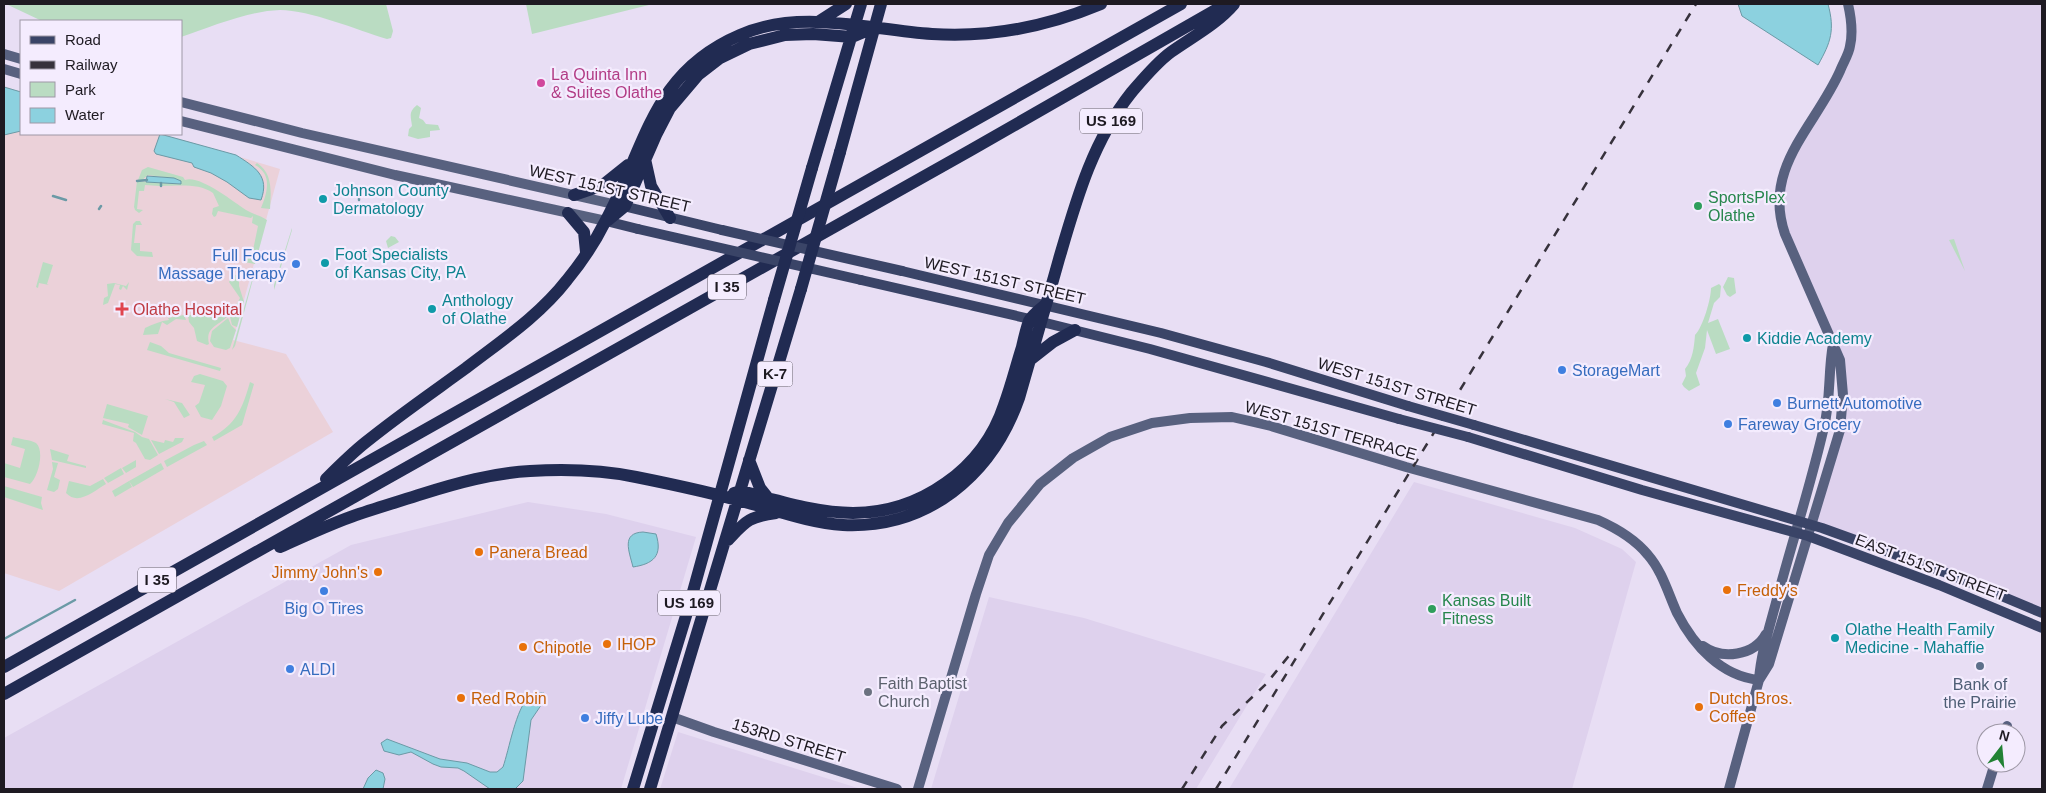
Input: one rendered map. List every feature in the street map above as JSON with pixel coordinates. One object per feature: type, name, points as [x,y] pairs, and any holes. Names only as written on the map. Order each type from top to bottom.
[{"type":"highway","points":[[818,22],[846,4]]},
{"type":"highway","points":[[854,31],[861,4]]},
{"type":"highway","name":"K-7","points":[[726,543],[801,289],[881,4]]},
{"type":"highway","points":[[309,494],[365,442],[535,314],[568,280],[606,221],[619,205],[645,159],[663,120],[678,97],[698,75],[720,58],[749,44],[784,35],[854,31],[875,27],[930,34],[980,35],[1031,28],[1055,22],[1101,4]]},
{"type":"highway","name":"I 35","points":[[4,666],[1181,4]]},
{"type":"highway","name":"I 35","points":[[4,694],[1226,4]]},
{"type":"highway","name":"US 169","points":[[1046,304],[1086,172],[1110,124],[1131,93],[1157,64],[1225,15],[1234,4]]},
{"type":"highway","points":[[619,205],[632,161],[659,103],[678,79],[702,57],[722,44],[757,29],[781,24],[818,22],[854,31]]},
{"type":"highway","name":"US 169","points":[[633,789],[720,496],[812,168],[854,31]]},
{"type":"highway","points":[[645,159],[651,186],[670,218]]},
{"type":"highway","points":[[574,195],[603,185],[632,161]]},
{"type":"highway","points":[[568,213],[584,232],[586,252]]},
{"type":"highway","points":[[227,569],[354,516],[452,485],[507,473],[562,470],[612,473],[720,496],[768,498],[837,512],[872,512],[906,504],[946,483],[979,452],[996,425],[1035,321],[1046,304]]},
{"type":"highway","name":"US 169","points":[[650,789],[726,543],[749,519],[756,516],[778,513],[830,523],[869,524],[908,515],[946,498],[976,472],[1001,440],[1016,407],[1030,360],[1035,321]]},
{"type":"highway","points":[[1030,360],[1053,342],[1075,330]]},
{"type":"highway","points":[[749,460],[760,488],[768,498]]},
{"type":"highway","points":[[740,496],[778,513]]},
{"type":"main road","name":"WEST 151ST STREET","points":[[619,205],[1046,304],[1266,362],[1408,406],[1812,524]]},
{"type":"main road","name":"WEST 151ST STREET","points":[[606,221],[1075,330],[1468,437],[1642,490],[1808,536]]},
{"type":"main road","name":"EAST 151ST STREET","points":[[1812,524],[1882,549],[2042,612]]},
{"type":"main road","name":"EAST 151ST STREET","points":[[1808,536],[1938,585],[2042,628]]},
{"type":"street","points":[[1759,680],[1770,664],[1840,430],[1844,395],[1840,360],[1780,221],[1779,200],[1780,183],[1788,160],[1831,91],[1850,47],[1851,28],[1848,4]]},
{"type":"street","points":[[4,54],[20,59]]},
{"type":"street","points":[[4,69],[20,74]]},
{"type":"street","name":"WEST 151ST STREET","points":[[182,102],[309,135],[619,205]]},
{"type":"street","name":"WEST 151ST STREET","points":[[182,121],[395,175],[606,221]]},
{"type":"street","points":[[1729,789],[1759,680],[1760,662],[1824,427],[1830,393],[1830,362],[1833,344]]},
{"type":"street","name":"WEST 151ST TERRACE","points":[[918,789],[976,594],[990,556],[1008,523],[1040,484],[1073,458],[1110,437],[1152,423],[1190,418],[1232,417],[1271,426],[1406,467],[1598,520],[1615,528],[1648,554],[1660,574],[1690,636],[1704,653],[1721,666],[1748,679],[1759,680]]},
{"type":"street","points":[[1690,636],[1709,650],[1730,655],[1748,650],[1758,644],[1764,638],[1770,626]]},
{"type":"street","name":"153RD STREET","points":[[672,717],[897,789]]},
{"type":"street","points":[[1987,789],[1992,773]]},
{"type":"shaded area","points":[[1848,4],[2042,4],[2042,613],[1812,524],[1840,430],[1840,360],[1788,242],[1780,183],[1850,47]]},
{"type":"shaded area","name":"Olathe Hospital","points":[[4,86],[20,92],[20,135],[166,135],[280,169],[233,340],[286,354],[333,432],[59,591],[4,573]]},
{"type":"shaded area","points":[[1414,482],[1575,528],[1622,549],[1636,562],[1572,789],[1229,789]]},
{"type":"shaded area","points":[[528,502],[606,514],[696,537],[621,789],[4,789],[4,738],[351,545]]},
{"type":"shaded area","points":[[989,597],[1084,618],[1266,674],[1196,789],[931,789]]},
{"type":"shaded area","points":[[678,732],[861,789],[660,789]]},
{"type":"green space","points":[[6,4],[386,4],[393,31],[391,38],[387,39],[305,13],[280,10],[243,16],[182,37],[182,20],[40,20]]},
{"type":"green space","points":[[526,4],[653,4],[532,34]]},
{"type":"green space","points":[[417,105],[421,108],[419,118],[426,124],[438,125],[440,130],[430,131],[430,137],[418,139],[408,136],[409,129],[412,126],[411,112]]},
{"type":"green space","points":[[257,163],[266,172],[270,183],[270,209],[261,208],[267,184],[264,173],[255,165]]},
{"type":"green space","points":[[148,167],[183,177],[185,180],[199,181],[225,195],[246,210],[267,220],[255,264],[244,262],[246,254],[252,255],[258,226],[252,223],[253,216],[251,218],[218,211],[214,217],[212,214],[213,208],[219,206],[213,193],[195,186],[162,186],[162,183],[180,184],[180,181],[177,179],[148,175],[141,181],[138,180],[142,170]]},
{"type":"green space","points":[[137,181],[161,183],[160,186],[145,185],[144,191],[139,191],[137,209],[143,210],[139,213],[134,207]]},
{"type":"green space","points":[[136,221],[140,221],[142,225],[136,225],[134,243],[140,243],[140,251],[152,252],[153,257],[137,256],[131,250],[133,224]]},
{"type":"green space","points":[[292,228],[292,230],[274,290],[274,285]]},
{"type":"green space","points":[[391,236],[395,237],[399,242],[388,248],[386,241]]},
{"type":"green space","points":[[1954,239],[1965,271],[1949,240]]},
{"type":"green space","points":[[43,262],[53,265],[47,284],[49,285],[39,283],[38,288],[36,287]]},
{"type":"green space","points":[[233,275],[236,275],[239,279],[244,302],[237,327],[232,325],[230,317],[240,298],[229,282]]},
{"type":"green space","points":[[1728,277],[1734,278],[1736,293],[1730,297],[1723,287]]},
{"type":"green space","points":[[252,280],[235,346],[232,350]]},
{"type":"green space","points":[[129,282],[127,290],[123,286],[121,290],[119,289],[120,285],[115,284],[108,303],[103,305],[104,298],[108,296],[107,284],[114,283],[126,286]]},
{"type":"green space","points":[[1719,284],[1721,286],[1720,297],[1714,303],[1708,323],[1718,319],[1730,349],[1716,354],[1707,330],[1705,348],[1696,373],[1700,385],[1689,391],[1682,384],[1686,376],[1685,369],[1694,348],[1695,335],[1706,313],[1711,288]]},
{"type":"green space","points":[[213,308],[224,309],[228,316],[213,327],[208,338],[209,344],[207,345],[197,341],[188,315],[202,315],[203,317],[204,315],[215,314],[213,313]]},
{"type":"green space","points":[[184,315],[186,320],[176,319],[167,325],[162,322],[158,334],[143,335],[145,328],[157,323],[169,320],[168,318]]},
{"type":"green space","points":[[228,318],[236,330],[230,348],[226,350],[214,347],[210,341],[212,331]]},
{"type":"green space","points":[[150,342],[161,346],[169,353],[221,368],[220,371],[147,350]]},
{"type":"green space","points":[[200,374],[223,381],[227,386],[221,406],[212,420],[201,417],[195,406],[199,403],[205,385],[191,382],[194,376]]},
{"type":"green space","points":[[250,382],[254,384],[242,425],[214,441],[212,437],[233,421],[241,407]]},
{"type":"green space","points":[[165,399],[182,403],[190,415],[184,418],[174,402]]},
{"type":"green space","points":[[107,404],[148,416],[142,435],[128,427],[129,424],[103,418]]},
{"type":"green space","points":[[103,420],[149,439],[158,455],[150,460],[145,459],[133,441],[134,433],[102,424]]},
{"type":"green space","points":[[13,437],[34,442],[39,447],[39,464],[36,476],[30,484],[4,477],[4,463],[20,468],[25,449],[11,445]]},
{"type":"green space","points":[[175,438],[184,438],[182,442],[159,454],[151,440],[164,443],[165,440],[173,442]]},
{"type":"green space","points":[[204,441],[207,445],[167,467],[164,461]]},
{"type":"green space","points":[[50,449],[69,455],[67,461],[86,466],[86,468],[52,460]]},
{"type":"green space","points":[[136,460],[136,467],[126,473],[122,468]]},
{"type":"green space","points":[[52,462],[58,463],[54,477],[60,480],[58,489],[54,492],[47,490],[53,469]]},
{"type":"green space","points":[[161,463],[164,469],[133,487],[129,481]]},
{"type":"green space","points":[[121,468],[124,474],[108,483],[104,478]]},
{"type":"green space","points":[[103,479],[106,484],[81,498],[71,497],[66,493],[69,481],[90,486]]},
{"type":"green space","points":[[129,481],[132,487],[115,497],[112,491]]},
{"type":"green space","points":[[4,486],[42,497],[43,510],[4,497]]},
{"type":"water","points":[[1738,4],[1828,4],[1831,21],[1830,36],[1818,65],[1742,16]]},
{"type":"water","points":[[4,87],[20,92],[20,131],[4,135]]},
{"type":"water","points":[[160,135],[164,135],[236,155],[255,168],[262,178],[264,185],[261,200],[249,198],[227,182],[211,173],[194,167],[192,163],[156,154],[154,151]]},
{"type":"water","points":[[147,176],[174,178],[181,181],[181,184],[146,182]]},
{"type":"water","points":[[636,533],[656,534],[658,542],[657,553],[655,558],[646,564],[633,567],[628,544],[629,539]]},
{"type":"water","points":[[544,693],[546,698],[531,720],[523,781],[515,789],[490,789],[458,768],[441,767],[411,752],[399,755],[384,751],[381,743],[387,739],[440,759],[467,763],[490,772],[497,772],[503,767],[524,702],[529,697]]},
{"type":"water","points":[[376,770],[383,773],[385,779],[383,789],[363,789],[368,778]]},
{"type":"waterway","points":[[137,181],[147,180]]},
{"type":"waterway","points":[[337,187],[359,194],[359,200]]},
{"type":"waterway","points":[[53,196],[66,200]]},
{"type":"waterway","points":[[4,639],[75,600]]},
{"type":"railway","points":[[1216,789],[1696,4]]},
{"type":"railway","points":[[1182,789],[1222,726],[1266,684],[1292,652]]},
{"type":"place","name":"La Quinta Inn & Suites Olathe","points":[[541,83]]},
{"type":"place","name":"Johnson County Dermatology","points":[[323,199]]},
{"type":"place","name":"SportsPlex Olathe","points":[[1698,206]]},
{"type":"place","name":"Foot Specialists of Kansas City, PA","points":[[325,263]]},
{"type":"place","name":"Full Focus Massage Therapy","points":[[296,264]]},
{"type":"place","name":"Olathe Hospital","points":[[122,309]]},
{"type":"place","name":"Anthology of Olathe","points":[[432,309]]},
{"type":"place","name":"Kiddie Academy","points":[[1747,338]]},
{"type":"place","name":"StorageMart","points":[[1562,370]]},
{"type":"place","name":"Burnett Automotive","points":[[1777,403]]},
{"type":"place","name":"Fareway Grocery","points":[[1728,424]]},
{"type":"place","name":"Panera Bread","points":[[479,552]]},
{"type":"place","name":"Jimmy John's","points":[[378,572]]},
{"type":"place","name":"Freddy's","points":[[1727,590]]},
{"type":"place","name":"Big O Tires","points":[[324,591]]},
{"type":"place","name":"Kansas Built Fitness","points":[[1432,609]]},
{"type":"place","name":"Olathe Health Family Medicine - Mahaffie","points":[[1835,638]]},
{"type":"place","name":"IHOP","points":[[607,644]]},
{"type":"place","name":"Chipotle","points":[[523,647]]},
{"type":"place","name":"Bank of the Prairie","points":[[1980,666]]},
{"type":"place","name":"ALDI","points":[[290,669]]},
{"type":"place","name":"Faith Baptist Church","points":[[868,692]]},
{"type":"place","name":"Red Robin","points":[[461,698]]},
{"type":"place","name":"Dutch Bros. Coffee","points":[[1699,707]]},
{"type":"place","name":"Jiffy Lube","points":[[585,718]]}]
